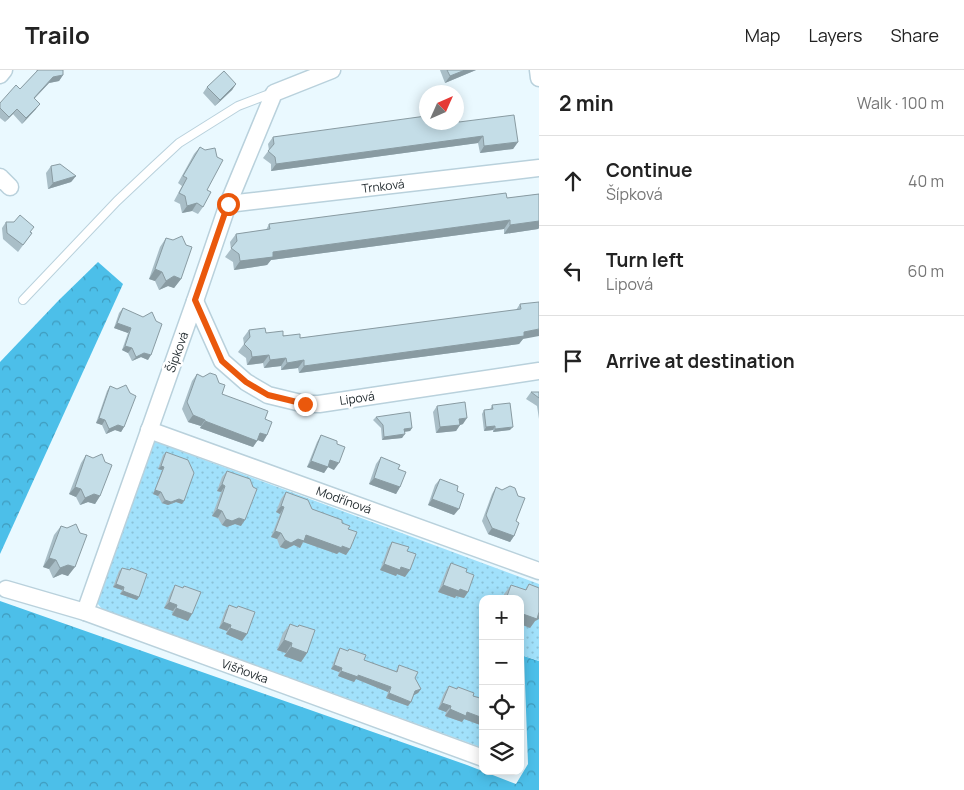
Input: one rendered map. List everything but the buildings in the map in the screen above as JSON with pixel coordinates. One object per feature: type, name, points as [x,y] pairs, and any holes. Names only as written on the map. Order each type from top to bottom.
[{"type":"street","points":[[0,74],[4,70]]},
{"type":"street","points":[[274,92],[332,70]]},
{"type":"street","points":[[538,70],[539,78]]},
{"type":"street","name":"Šípková","points":[[85,612],[228,204],[274,92]]},
{"type":"street","name":"Trnková","points":[[228,204],[539,168]]},
{"type":"street","name":"Lipová","points":[[195,300],[222,361],[246,382],[268,395],[305,404],[319,404],[539,371]]},
{"type":"street","name":"Modřínová","points":[[149,430],[539,571]]},
{"type":"street","name":"Višňovka","points":[[6,589],[85,612],[479,757]]},
{"type":"lane","points":[[23,300],[117,201],[179,143],[238,106],[274,92]]},
{"type":"green space","points":[[98,262],[123,284],[0,554],[0,362]]},
{"type":"green space","points":[[0,601],[467,765],[479,770],[479,775],[493,775],[516,784],[521,775],[524,775],[528,764],[524,656],[539,661],[539,790],[0,790]]},
{"type":"shaded area","points":[[151,440],[539,584],[539,661],[524,656],[524,595],[479,595],[479,747],[102,609],[97,603]]},
{"type":"route","points":[[228,204],[195,300],[222,361],[246,382],[268,395],[305,404]]}]
